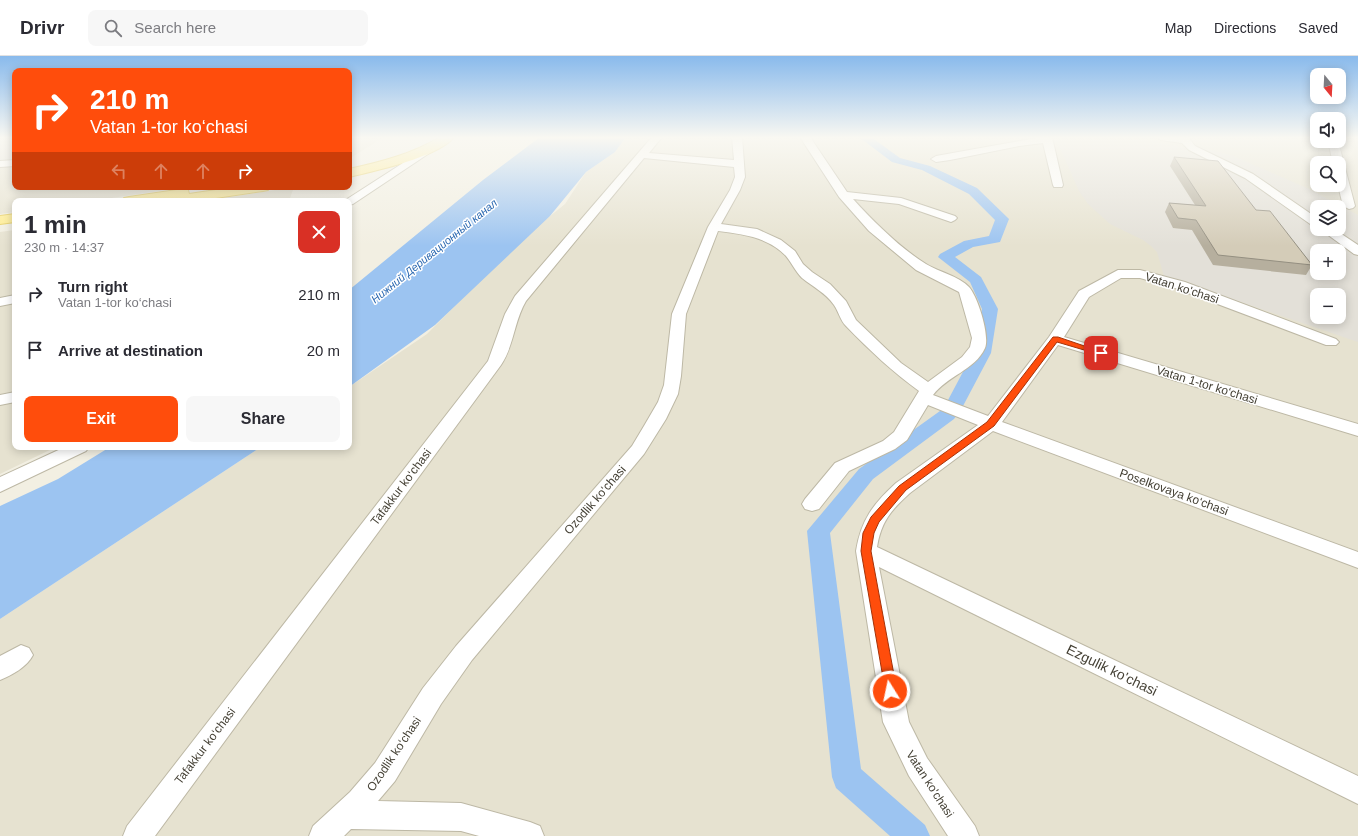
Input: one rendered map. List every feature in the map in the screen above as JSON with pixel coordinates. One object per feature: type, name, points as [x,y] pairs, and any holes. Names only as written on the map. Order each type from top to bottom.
[{"type":"main road","points":[[149,198],[204,190]]},
{"type":"main road","points":[[188,198],[243,190]]},
{"type":"main road","points":[[0,220],[12,218]]},
{"type":"main road","points":[[0,226],[12,224]]},
{"type":"street","points":[[352,200],[392,173]]},
{"type":"street","name":"Tafakkur ko‘chasi","points":[[137,836],[495,362],[503,347],[514,308],[520,299],[628,173]]},
{"type":"street","name":"Ozodlik ko‘chasi","points":[[323,836],[347,815],[385,772],[432,696],[464,653],[638,450],[658,418],[672,386],[676,328],[679,314],[714,227],[735,190],[740,173]]},
{"type":"street","points":[[812,504],[842,467],[889,445],[901,436],[926,394],[951,371],[968,360],[977,348],[980,338],[965,291],[955,283],[928,272],[903,254],[865,220],[843,195],[829,173]]},
{"type":"street","points":[[1055,173],[1058,185]]},
{"type":"street","points":[[1244,173],[1310,218]]},
{"type":"street","points":[[1346,192],[1349,206]]},
{"type":"street","points":[[843,195],[901,201],[951,218]]},
{"type":"street","name":"Poselkovaya ko‘chasi","points":[[714,227],[753,232],[777,243],[790,254],[798,266],[807,275],[825,288],[841,304],[850,322],[926,394],[991,424],[1358,560]]},
{"type":"street","points":[[1336,236],[1358,251]]},
{"type":"street","name":"Vatan ko'chasi","points":[[965,836],[918,771],[904,743],[896,722],[866,551],[868,533],[874,520],[891,499],[903,488],[991,424],[1055,339],[1084,294],[1118,274],[1129,273],[1180,285],[1331,342]]},
{"type":"street","points":[[0,302],[12,300]]},
{"type":"street","name":"Vatan 1-tor ko‘chasi","points":[[1055,339],[1358,430]]},
{"type":"street","points":[[0,400],[12,398]]},
{"type":"street","points":[[0,485],[74,450]]},
{"type":"street","name":"Ezgulik ko'chasi","points":[[866,551],[1358,790]]},
{"type":"street","points":[[0,669],[21,655]]},
{"type":"street","points":[[347,815],[461,817],[530,836]]},
{"type":"shaded area","points":[[0,173],[12,173],[12,190],[166,190],[112,198],[12,198],[12,212],[0,214]]},
{"type":"shaded area","points":[[585,173],[1310,173],[1310,192],[1346,192],[1346,173],[1358,173],[1358,836],[0,836],[0,619],[256,450],[352,450],[352,385],[427,334],[518,242],[565,204]]},
{"type":"shaded area","points":[[1071,173],[1273,173],[1307,188],[1310,190],[1310,192],[1315,192],[1330,200],[1310,200],[1310,236],[1346,236],[1346,209],[1358,215],[1358,342],[1164,276],[1157,252],[1151,246],[1143,240],[1110,224],[1088,204],[1079,191]]},
{"type":"shaded area","points":[[275,190],[293,190],[290,198],[223,198]]},
{"type":"shaded area","points":[[12,230],[12,450],[50,450],[0,474],[0,232]]},
{"type":"water","name":"Нижний Деривационный канал","points":[[492,173],[585,173],[550,216],[435,325],[352,385],[352,288]]},
{"type":"water","points":[[105,450],[256,450],[0,619],[0,506],[58,479]]},
{"type":"building","points":[[1185,173],[1228,173],[1256,210],[1270,211],[1310,262],[1310,265],[1218,255],[1196,220],[1178,218],[1169,203],[1206,206]]},
{"type":"waterway","points":[[937,173],[973,191],[1002,219],[995,239],[969,244],[945,257],[976,280],[990,309],[982,353],[956,402]]},
{"type":"waterway","points":[[914,836],[847,777],[818,531],[866,474],[947,415]]},
{"type":"route","points":[[890,691],[866,551],[868,533],[874,520],[891,499],[903,488],[991,424],[1055,339],[1101,353]]}]
